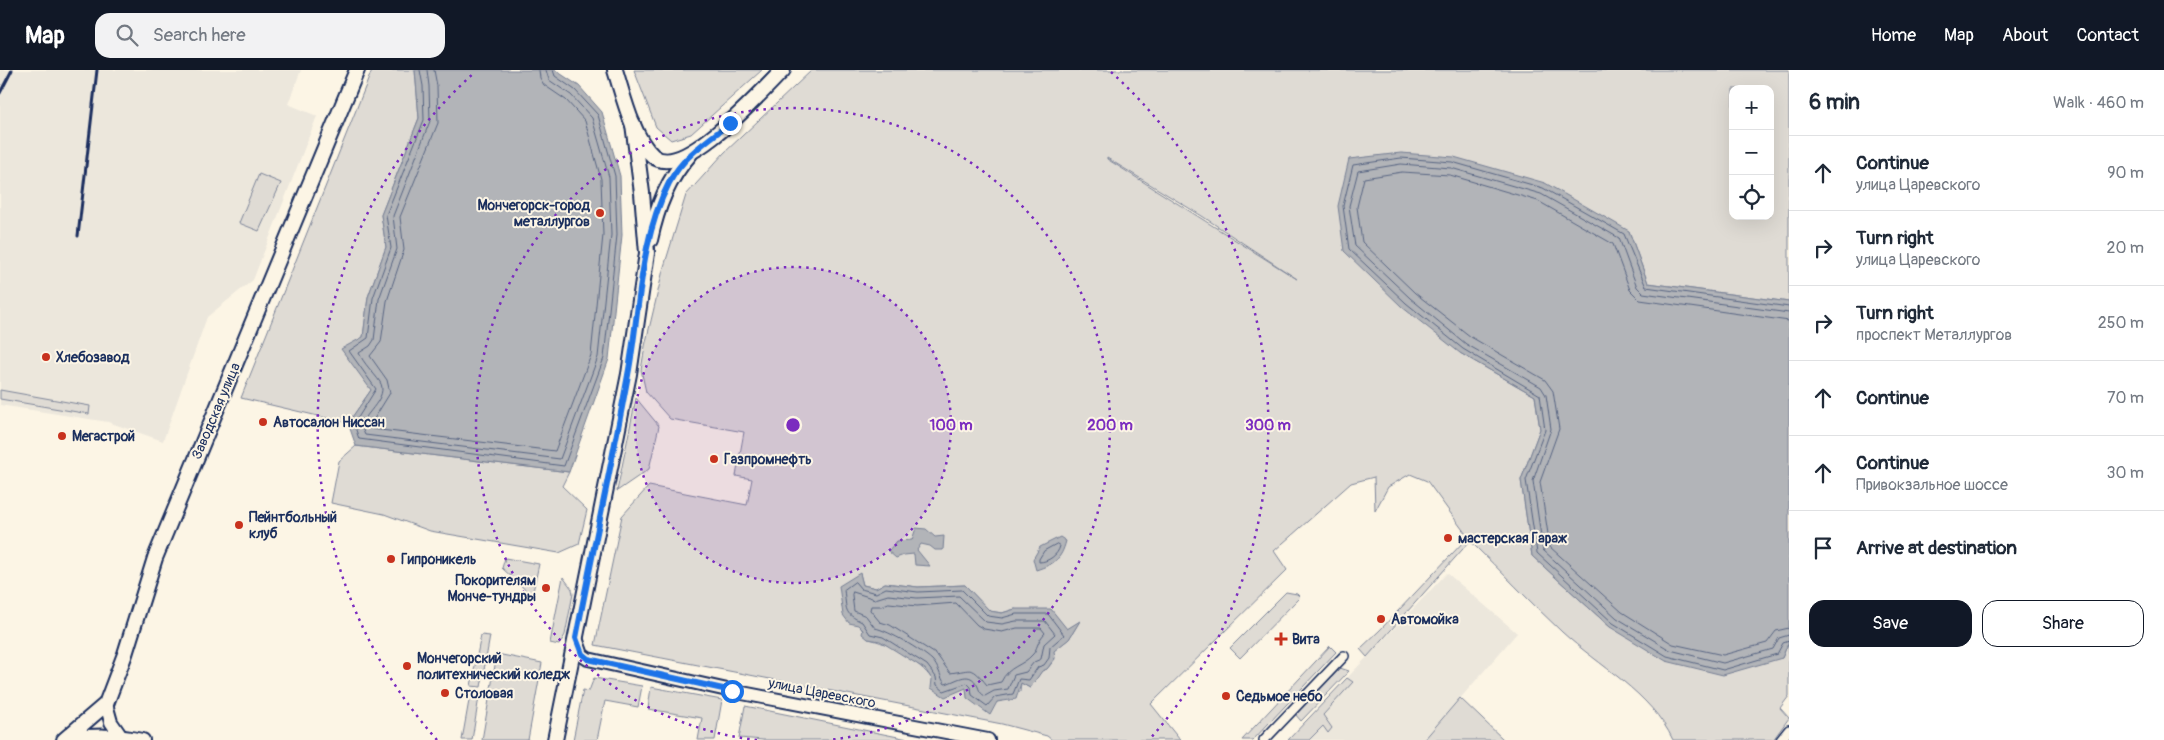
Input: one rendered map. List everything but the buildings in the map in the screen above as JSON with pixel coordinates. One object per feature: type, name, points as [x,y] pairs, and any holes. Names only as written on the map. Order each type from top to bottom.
[{"type":"main road","name":"Заводская улица","points":[[65,739],[106,704],[125,654],[155,558],[357,70]]},
{"type":"main road","points":[[615,70],[633,124],[641,140],[655,158],[666,160],[690,153]]},
{"type":"main road","points":[[555,740],[629,374],[654,220],[668,184],[690,153],[730,123],[783,70]]},
{"type":"main road","points":[[633,124],[642,193],[647,254]]},
{"type":"street","points":[[576,638],[582,654],[588,659]]},
{"type":"street","points":[[1264,740],[1344,656]]},
{"type":"street","points":[[568,676],[581,661],[588,659]]},
{"type":"street","name":"улица Царевского","points":[[588,659],[732,691],[988,740]]},
{"type":"street","points":[[106,704],[111,722],[120,735]]},
{"type":"street","points":[[1781,740],[1789,730]]},
{"type":"street","points":[[65,739],[120,735],[143,740]]},
{"type":"shaded area","points":[[0,70],[301,70],[288,104],[317,116],[253,280],[207,317],[163,441],[108,422],[0,405]]},
{"type":"shaded area","points":[[372,70],[415,70],[419,118],[381,215],[386,247],[368,297],[363,338],[371,390],[348,423],[241,398]]},
{"type":"shaded area","points":[[634,70],[762,70],[691,134],[671,140],[656,127]]},
{"type":"shaded area","points":[[812,70],[1789,70],[1789,302],[1648,283],[1629,231],[1460,353],[1535,396],[1540,429],[1521,480],[1532,556],[1610,627],[1782,658],[1789,641],[1789,696],[1780,708],[1789,718],[1773,740],[1673,740],[1652,708],[1638,694],[1562,632],[1470,541],[1367,657],[1360,649],[1468,537],[1427,481],[1410,474],[1388,487],[1375,511],[1374,477],[1351,483],[1274,551],[1287,570],[1151,704],[1180,740],[1052,740],[1047,736],[1002,724],[595,645],[622,516],[649,486],[747,505],[752,479],[736,476],[744,432],[670,419],[646,392],[641,370],[663,270],[686,195],[724,153]],"holes":[[[1107,159],[1202,216],[1297,279]],[[860,574],[863,585],[876,588],[885,583],[918,587],[965,585],[989,611],[1002,613],[1015,609],[1067,630],[1079,622],[1069,639],[1053,651],[1055,659],[1047,669],[1042,670],[1030,688],[1021,683],[1020,692],[997,702],[967,687],[932,679],[920,666],[894,648],[868,639],[859,625]]]},
{"type":"shaded area","points":[[259,174],[281,183],[259,231],[239,223]]},
{"type":"shaded area","points":[[0,390],[90,406],[89,414],[0,399]]},
{"type":"shaded area","points":[[636,398],[659,426],[649,469],[617,491]]},
{"type":"shaded area","points":[[356,446],[569,472],[562,486],[587,510],[579,544],[559,553],[430,531],[384,514],[331,503],[339,461]]},
{"type":"shaded area","points":[[505,558],[539,564],[532,596],[502,568]]},
{"type":"shaded area","points":[[1447,573],[1517,633],[1424,740],[1288,740]]},
{"type":"shaded area","points":[[563,577],[572,589],[573,594],[565,635],[559,645],[550,643]]},
{"type":"shaded area","points":[[1286,592],[1297,594],[1300,597],[1240,658],[1230,648]]},
{"type":"shaded area","points":[[481,635],[490,636],[481,687],[471,686]]},
{"type":"shaded area","points":[[1330,646],[1336,652],[1253,740],[1242,740]]},
{"type":"shaded area","points":[[497,654],[542,663],[528,740],[482,740]]},
{"type":"shaded area","points":[[1340,668],[1349,671],[1301,721],[1295,714]]},
{"type":"shaded area","points":[[594,678],[642,686],[638,707],[605,701],[597,740],[573,740],[583,690],[589,691]]},
{"type":"shaded area","points":[[1347,678],[1353,682],[1323,715],[1332,728],[1328,733],[1323,726],[1309,740],[1288,740]]},
{"type":"shaded area","points":[[651,687],[722,700],[715,740],[698,740],[702,718],[648,709]]},
{"type":"shaded area","points":[[470,695],[479,697],[472,740],[462,740]]},
{"type":"shaded area","points":[[1460,698],[1504,740],[1424,740]]},
{"type":"shaded area","points":[[745,706],[908,740],[763,740],[739,738]]},
{"type":"water","points":[[415,70],[555,70],[579,86],[602,112],[620,176],[622,235],[609,359],[569,472],[356,446],[348,423],[371,390],[341,349],[363,337],[368,297],[386,247],[381,215],[419,118]]},
{"type":"water","points":[[1401,153],[1454,157],[1545,183],[1629,231],[1648,283],[1789,302],[1789,641],[1782,658],[1723,675],[1666,661],[1610,627],[1532,556],[1521,480],[1540,429],[1535,396],[1460,353],[1402,307],[1344,251],[1338,206],[1349,159]]},
{"type":"water","points":[[916,528],[926,529],[935,537],[944,536],[943,550],[935,550],[930,546],[921,544],[917,550],[930,566],[915,565],[914,554],[896,558],[888,551],[897,541],[912,540]]},
{"type":"water","points":[[1060,537],[1066,541],[1062,553],[1048,566],[1036,570],[1033,559],[1040,547]]},
{"type":"water","points":[[860,573],[863,585],[876,588],[885,583],[918,587],[965,585],[990,611],[1002,613],[1015,609],[1051,609],[1067,629],[1080,621],[1069,639],[1054,651],[1055,658],[1047,669],[1042,671],[1030,688],[1021,683],[1016,699],[997,702],[990,715],[967,698],[966,688],[945,697],[931,688],[932,679],[925,669],[880,641],[868,639],[862,634],[863,630],[858,625],[849,623],[843,615],[839,586]]},
{"type":"railway","points":[[0,93],[12,70]]},
{"type":"railway","points":[[78,236],[97,70]]},
{"type":"place","name":"Мончегорск-город металлургов","points":[[600,213]]},
{"type":"place","name":"Хлебозавод","points":[[46,357]]},
{"type":"place","name":"Автосалон Ниссан","points":[[263,422]]},
{"type":"place","name":"Мегастрой","points":[[62,436]]},
{"type":"place","name":"Газпромнефть","points":[[714,459]]},
{"type":"place","name":"Пейнтбольный клуб","points":[[239,525]]},
{"type":"place","name":"мастерская Гараж","points":[[1448,538]]},
{"type":"place","name":"Гипроникель","points":[[391,559]]},
{"type":"place","name":"Покорителям Монче-тундры","points":[[546,588]]},
{"type":"place","name":"Автомойка","points":[[1381,619]]},
{"type":"place","name":"Вита","points":[[1281,639]]},
{"type":"place","name":"Мончегорский политехнический коледж","points":[[407,666]]},
{"type":"place","name":"Столовая","points":[[445,693]]},
{"type":"place","name":"Седьмое небо","points":[[1226,696]]},
{"type":"route","points":[[730,123],[690,153],[668,184],[654,220],[629,374],[576,638],[578,648],[588,659],[732,691]]}]
